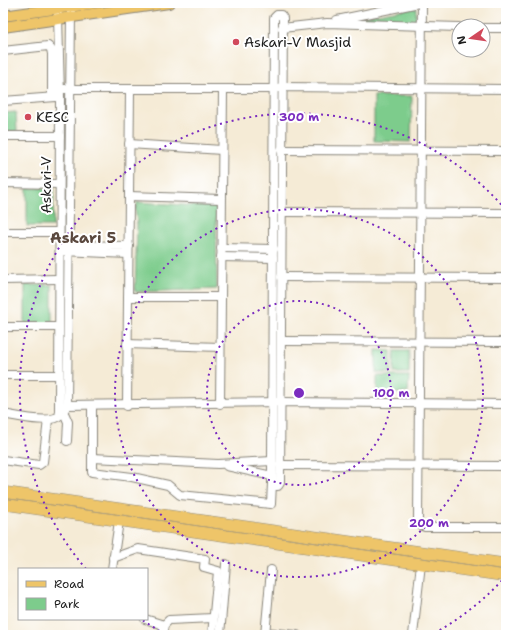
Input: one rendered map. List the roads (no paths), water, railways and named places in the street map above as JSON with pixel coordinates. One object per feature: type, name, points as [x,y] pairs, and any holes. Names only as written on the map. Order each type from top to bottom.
[{"type":"highway","points":[[3,492],[506,564]]},
{"type":"highway","points":[[3,504],[506,576]]},
{"type":"main road","points":[[3,16],[97,3]]},
{"type":"main road","points":[[3,27],[169,3]]},
{"type":"street","points":[[282,28],[326,23],[419,3]]},
{"type":"street","points":[[422,3],[418,521],[420,525],[426,527],[506,527]]},
{"type":"street","name":"Askari-V","points":[[63,411],[68,248],[71,7]]},
{"type":"street","name":"Askari-V","points":[[58,8],[57,94],[60,136],[58,375],[63,411]]},
{"type":"street","points":[[92,405],[92,472],[132,476],[168,485],[180,495],[271,504],[272,480],[272,461],[277,402],[281,341],[281,277],[275,253],[281,212],[281,150],[278,88],[274,18],[277,15],[282,16],[278,88],[275,253],[277,402],[280,483],[278,486],[275,486],[272,480],[218,464]]},
{"type":"street","points":[[326,23],[451,27]]},
{"type":"street","points":[[491,28],[506,28]]},
{"type":"street","points":[[3,51],[48,46],[51,49],[52,54],[57,94]]},
{"type":"street","points":[[3,101],[57,94],[71,89],[506,89]]},
{"type":"street","points":[[127,406],[130,90]]},
{"type":"street","points":[[220,404],[223,90]]},
{"type":"street","points":[[3,136],[60,136]]},
{"type":"street","points":[[129,144],[222,150]]},
{"type":"street","points":[[281,150],[506,151]]},
{"type":"street","points":[[3,183],[59,184]]},
{"type":"street","points":[[129,196],[221,198]]},
{"type":"street","points":[[281,212],[506,213]]},
{"type":"street","points":[[3,242],[3,232],[59,232]]},
{"type":"street","points":[[59,248],[129,250]]},
{"type":"street","points":[[221,248],[275,253]]},
{"type":"street","points":[[221,257],[275,253]]},
{"type":"street","points":[[281,277],[506,278]]},
{"type":"street","points":[[3,280],[58,279]]},
{"type":"street","points":[[128,297],[220,297]]},
{"type":"street","points":[[3,327],[58,327]]},
{"type":"street","points":[[281,341],[506,342]]},
{"type":"street","points":[[127,344],[220,347]]},
{"type":"street","points":[[3,375],[58,375]]},
{"type":"street","points":[[3,414],[48,420],[56,419],[63,411],[92,405],[127,406],[277,402],[506,404]]},
{"type":"street","points":[[63,411],[68,422],[67,441]]},
{"type":"street","points":[[3,460],[39,465],[43,462],[48,420]]},
{"type":"street","points":[[92,458],[218,464],[272,461]]},
{"type":"street","points":[[280,465],[506,466]]},
{"type":"street","points":[[112,568],[119,521]]},
{"type":"street","points":[[113,558],[138,549],[205,559],[204,567],[218,571],[212,635]]},
{"type":"street","points":[[220,635],[226,564]]},
{"type":"street","points":[[413,635],[421,564]]},
{"type":"street","points":[[271,570],[265,634],[297,635]]},
{"type":"street","points":[[162,635],[164,625],[169,620],[175,618],[213,618]]},
{"type":"street","points":[[148,620],[164,625]]},
{"type":"place","name":"Askari-V Masjid","points":[[236,42]]},
{"type":"place","name":"KESC","points":[[28,117]]},
{"type":"district","name":"Askari 5","points":[[83,238]]}]
